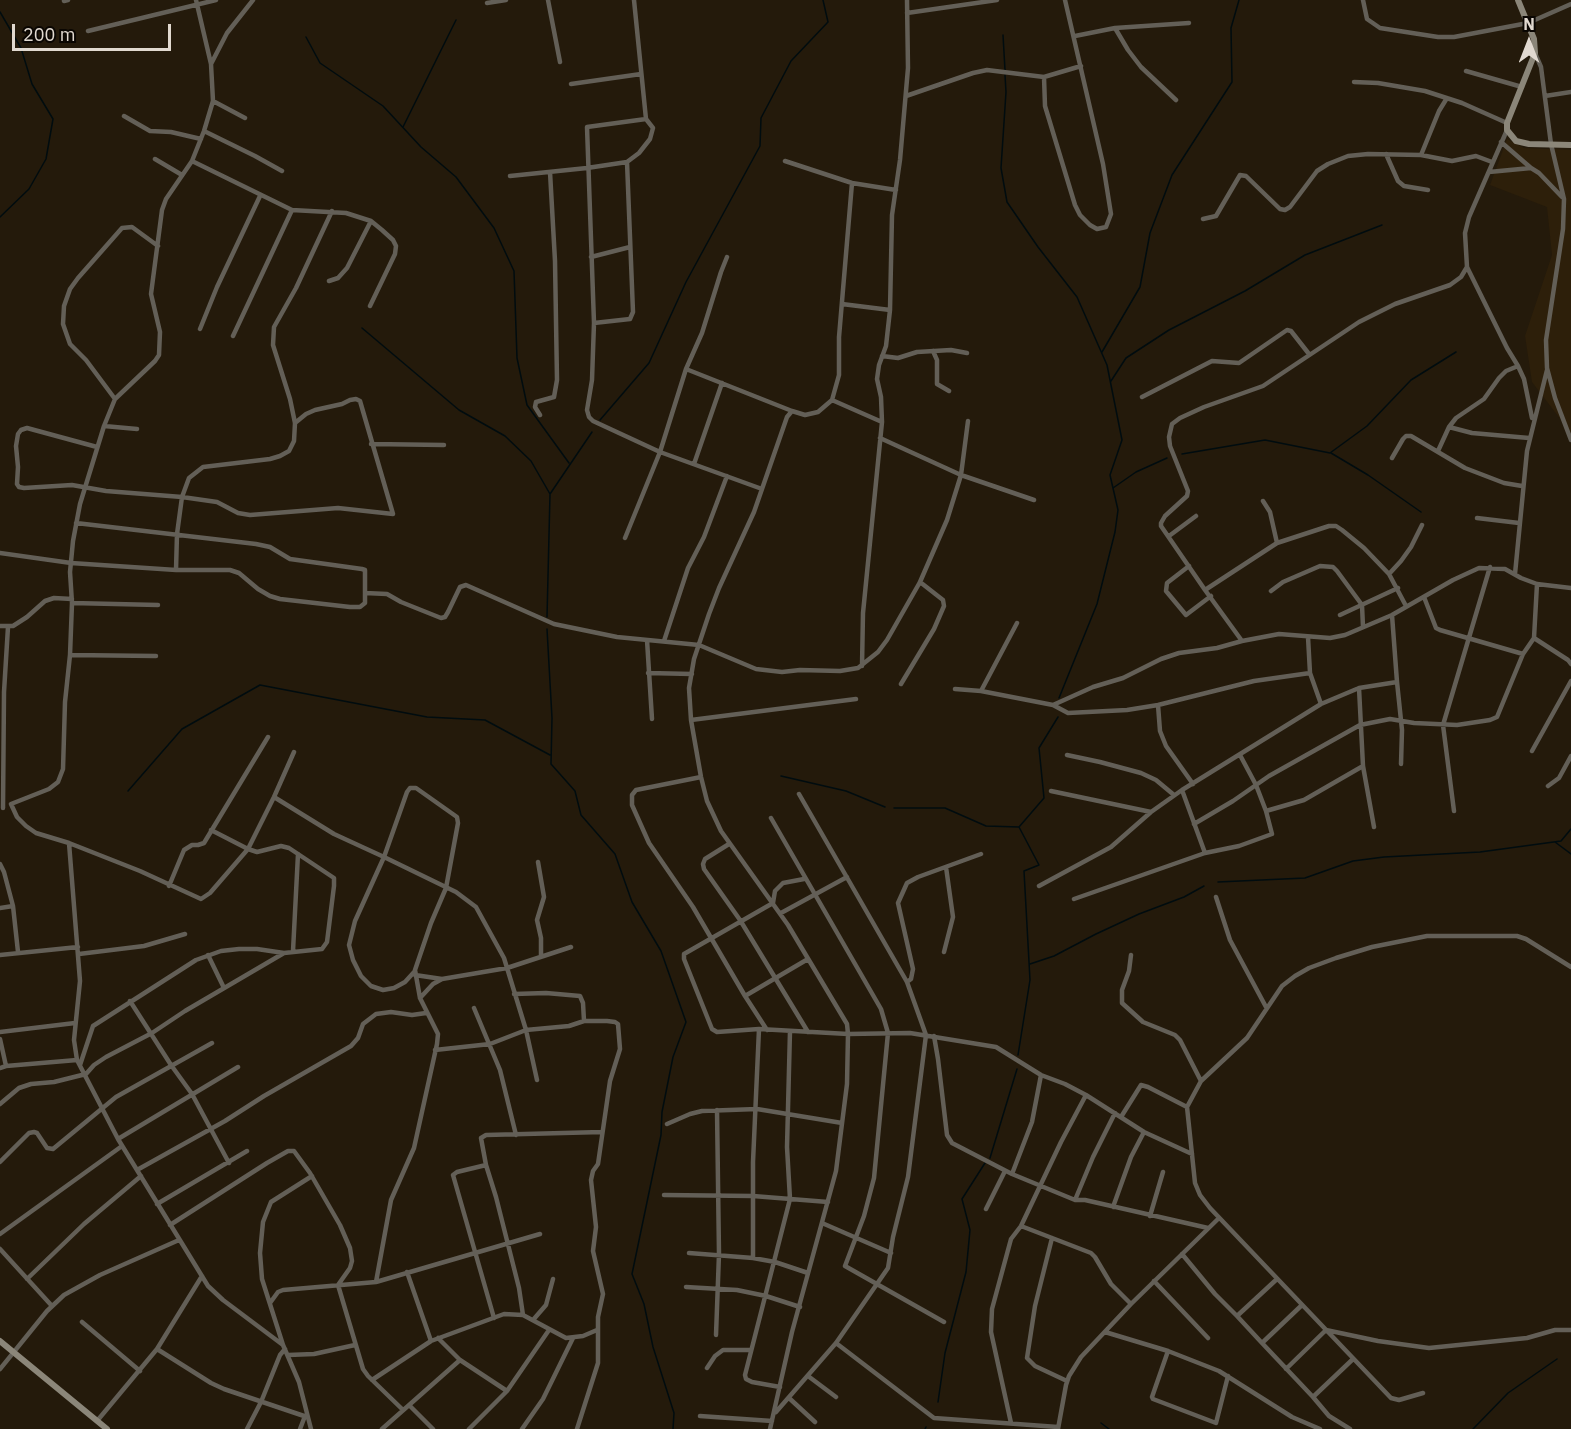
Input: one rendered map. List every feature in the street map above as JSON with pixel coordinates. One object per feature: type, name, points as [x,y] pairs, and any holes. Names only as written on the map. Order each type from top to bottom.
[{"type":"street","points":[[88,31],[216,0]]},
{"type":"street","points":[[211,64],[227,33],[253,0]]},
{"type":"street","points":[[487,3],[506,0]]},
{"type":"street","points":[[548,0],[560,62]]},
{"type":"street","points":[[510,176],[627,162],[639,153],[650,139],[654,128],[646,119],[634,0]]},
{"type":"street","points":[[862,666],[863,613],[882,422],[877,379],[886,346],[890,310],[892,215],[906,96],[909,31],[907,0]]},
{"type":"street","points":[[907,13],[997,0]]},
{"type":"street","points":[[1044,77],[1045,106],[1058,143],[1070,194],[1080,215],[1087,222],[1097,229],[1106,227],[1110,207],[1075,36],[1065,0]]},
{"type":"street","points":[[1364,0],[1367,19],[1380,28],[1426,36],[1454,37],[1528,23],[1571,4]]},
{"type":"street","points":[[1518,0],[1534,39],[1535,53],[1541,67],[1551,144],[1564,199],[1563,229],[1546,340],[1547,368],[1555,398],[1571,440]]},
{"type":"street","points":[[2,809],[49,789],[58,782],[60,775],[65,748],[65,702],[72,601],[71,563],[76,523],[97,447],[115,399],[155,362],[159,355],[160,332],[151,294],[162,210],[166,199],[192,161],[213,101],[211,64],[197,3]]},
{"type":"street","points":[[1075,36],[1116,28],[1189,23]]},
{"type":"street","points":[[1116,28],[1141,67],[1176,99]]},
{"type":"street","points":[[1533,421],[1524,379],[1467,267],[1465,233],[1469,217],[1535,53]]},
{"type":"street","points":[[906,96],[987,70],[1044,77],[1081,66]]},
{"type":"street","points":[[1467,71],[1522,87]]},
{"type":"street","points":[[571,84],[641,74]]},
{"type":"street","points":[[1354,82],[1403,87],[1447,98],[1507,126],[1516,141],[1571,145]]},
{"type":"street","points":[[1545,96],[1571,92]]},
{"type":"street","points":[[1421,155],[1439,111],[1447,98]]},
{"type":"street","points":[[213,101],[245,118]]},
{"type":"street","points":[[124,116],[150,131],[171,132],[201,139]]},
{"type":"street","points":[[646,119],[587,127],[594,323],[592,380],[587,410],[589,417],[593,421],[660,452],[762,489]]},
{"type":"street","points":[[204,131],[282,171]]},
{"type":"street","points":[[1501,142],[1546,179],[1564,199]]},
{"type":"street","points":[[1386,154],[1398,181],[1404,186],[1428,190]]},
{"type":"street","points":[[1203,219],[1216,216],[1240,175],[1246,176],[1280,209],[1285,210],[1290,207],[1310,180],[1328,164],[1348,156],[1421,155],[1452,161],[1476,156],[1492,162]]},
{"type":"street","points":[[155,159],[182,175]]},
{"type":"street","points":[[192,161],[292,210],[332,211],[371,221],[393,240],[396,246],[395,254],[370,306]]},
{"type":"street","points":[[785,161],[852,183],[896,190]]},
{"type":"street","points":[[594,323],[630,320],[633,312],[627,162]]},
{"type":"street","points":[[1489,172],[1531,168]]},
{"type":"street","points":[[540,415],[535,407],[536,402],[554,397],[557,380],[555,261],[550,172]]},
{"type":"street","points":[[686,369],[805,415],[818,412],[832,400],[839,375],[842,304],[852,183]]},
{"type":"street","points":[[200,329],[260,196]]},
{"type":"street","points":[[233,336],[292,210]]},
{"type":"street","points":[[176,570],[177,534],[182,497],[189,478],[202,467],[270,459],[289,451],[294,441],[296,423],[273,345],[274,327],[296,288],[332,211]]},
{"type":"street","points":[[329,281],[338,278],[347,268],[371,221]]},
{"type":"street","points":[[115,399],[86,360],[70,344],[63,324],[64,306],[70,289],[78,278],[122,228],[132,227],[158,246]]},
{"type":"street","points":[[591,257],[630,247]]},
{"type":"street","points":[[625,538],[660,452],[686,369],[702,333],[727,257]]},
{"type":"street","points":[[1242,641],[1161,523],[1165,516],[1187,496],[1188,491],[1170,446],[1169,437],[1172,424],[1204,407],[1263,386],[1309,354],[1382,309],[1450,285],[1461,277],[1467,267]]},
{"type":"street","points":[[842,304],[890,310]]},
{"type":"street","points":[[1142,397],[1212,361],[1239,363],[1287,330],[1291,331],[1309,354]]},
{"type":"street","points":[[882,356],[898,358],[917,352],[951,350],[967,353]]},
{"type":"street","points":[[933,351],[937,360],[937,384],[950,391]]},
{"type":"street","points":[[1438,451],[1449,427],[1456,418],[1484,399],[1506,371],[1518,366]]},
{"type":"street","points":[[1515,574],[1522,486],[1529,438],[1547,368]]},
{"type":"street","points":[[694,464],[722,382]]},
{"type":"street","points":[[97,447],[27,428],[21,429],[16,446],[19,487],[72,485],[182,497],[217,502],[238,513],[260,516],[338,508],[393,514],[360,401],[356,399],[315,410],[296,423]]},
{"type":"street","points":[[832,400],[882,422]]},
{"type":"street","points":[[770,1429],[808,1273],[836,1171],[848,1073],[847,1024],[781,913],[729,844],[707,801],[691,720],[689,688],[699,645],[719,588],[754,513],[782,428],[792,411]]},
{"type":"street","points":[[365,593],[387,594],[441,618],[445,617],[460,587],[466,585],[554,624],[617,637],[699,645],[768,672],[840,671],[862,666],[878,652],[887,640],[920,582],[947,520],[962,475],[968,421]]},
{"type":"street","points":[[104,426],[137,429]]},
{"type":"street","points":[[1449,427],[1472,434],[1529,438]]},
{"type":"street","points":[[1392,458],[1406,436],[1411,436],[1465,468],[1504,483],[1522,486]]},
{"type":"street","points":[[880,438],[962,475],[1034,500]]},
{"type":"street","points":[[371,444],[444,445]]},
{"type":"street","points":[[664,641],[688,568],[704,537],[727,477]]},
{"type":"street","points":[[1263,501],[1270,512],[1277,543]]},
{"type":"street","points":[[1169,536],[1196,516]]},
{"type":"street","points":[[1477,518],[1519,524]]},
{"type":"street","points":[[0,554],[71,563],[176,570],[230,570],[239,573],[270,596],[339,606],[363,606],[365,603],[365,574],[362,569],[291,559],[270,547],[256,544],[76,523]]},
{"type":"street","points":[[1389,574],[1411,548],[1422,525]]},
{"type":"street","points":[[1206,590],[1277,543],[1319,528],[1336,526],[1364,548],[1389,574],[1406,606]]},
{"type":"street","points":[[1271,591],[1283,582],[1326,565],[1337,571],[1362,605],[1363,627]]},
{"type":"street","points":[[1189,566],[1167,584],[1166,591],[1186,615],[1211,596]]},
{"type":"street","points":[[1454,811],[1443,725],[1490,567]]},
{"type":"street","points":[[1053,705],[1179,653],[1217,648],[1279,634],[1330,638],[1345,635],[1392,615],[1469,571],[1479,568],[1505,569],[1537,584],[1571,588]]},
{"type":"street","points":[[901,684],[934,628],[944,606],[943,600],[920,582]]},
{"type":"street","points":[[1194,824],[1360,725],[1390,719],[1443,725],[1481,722],[1497,717],[1523,654],[1534,638],[1537,584]]},
{"type":"street","points":[[1340,615],[1398,588]]},
{"type":"street","points":[[1424,597],[1436,628],[1523,654]]},
{"type":"street","points":[[0,626],[8,627],[22,621],[45,601],[54,598],[158,605]]},
{"type":"street","points":[[1392,615],[1401,720],[1401,764]]},
{"type":"street","points":[[981,691],[1017,624]]},
{"type":"street","points":[[2,809],[4,693],[8,627]]},
{"type":"street","points":[[1308,637],[1310,673],[1321,704]]},
{"type":"street","points":[[1534,638],[1571,664]]},
{"type":"street","points":[[647,640],[652,719]]},
{"type":"street","points":[[70,655],[156,656]]},
{"type":"street","points":[[648,673],[692,674]]},
{"type":"street","points":[[956,689],[981,691],[1053,705],[1068,713],[1127,710],[1158,705],[1254,681],[1310,673]]},
{"type":"street","points":[[1532,751],[1571,681]]},
{"type":"street","points":[[1039,886],[1111,847],[1174,795],[1321,704],[1359,688],[1397,682]]},
{"type":"street","points":[[1359,688],[1363,766],[1374,827]]},
{"type":"street","points":[[691,720],[856,699]]},
{"type":"street","points":[[1158,705],[1160,732],[1166,746],[1193,784]]},
{"type":"street","points":[[169,886],[186,847],[204,843],[268,737]]},
{"type":"street","points":[[11,804],[17,817],[36,833],[69,843],[140,871],[201,899],[205,898],[248,849],[294,752]]},
{"type":"street","points":[[1067,755],[1141,773],[1156,780],[1174,795]]},
{"type":"street","points":[[1074,899],[1205,853],[1239,846],[1272,834],[1256,785],[1240,755]]},
{"type":"street","points":[[1548,786],[1559,778],[1571,756]]},
{"type":"street","points":[[1266,811],[1304,800],[1363,766]]},
{"type":"street","points":[[701,777],[636,790],[632,795],[632,805],[649,843],[712,939],[767,1030]]},
{"type":"street","points":[[376,1282],[391,1200],[414,1148],[438,1034],[420,998],[416,973],[431,923],[446,888],[458,823],[457,817],[416,788],[410,788],[384,857],[353,927],[350,945],[353,960],[361,976],[371,986],[383,990],[394,988],[416,973]]},
{"type":"street","points":[[1182,790],[1205,853]]},
{"type":"street","points":[[1051,791],[1151,812]]},
{"type":"street","points":[[774,1414],[836,1343],[888,1268],[892,1237],[908,1177],[926,1035],[907,982],[800,794]]},
{"type":"street","points":[[274,797],[334,834],[464,897],[476,907],[500,949],[526,1030],[537,1080]]},
{"type":"street","points":[[771,818],[804,879],[816,895],[881,1009],[888,1033],[874,1178],[857,1237],[845,1266],[877,1282],[944,1322]]},
{"type":"street","points":[[0,1104],[19,1088],[86,1074],[106,1057],[152,1033],[284,953],[322,949],[327,942],[334,878],[298,854],[281,846],[257,852],[211,830]]},
{"type":"street","points":[[69,843],[71,887],[79,954],[80,981],[74,1040],[79,1063],[122,1146],[202,1276],[223,1300],[284,1347]]},
{"type":"street","points":[[729,844],[705,859],[704,869],[741,920],[808,1032]]},
{"type":"street","points":[[293,951],[298,854]]},
{"type":"street","points":[[907,982],[911,979],[913,969],[898,903],[907,884],[918,877],[981,854]]},
{"type":"street","points":[[538,862],[544,897],[537,920],[541,957]]},
{"type":"street","points":[[0,864],[13,906],[18,952]]},
{"type":"street","points":[[944,952],[953,917],[946,867]]},
{"type":"street","points":[[781,913],[847,877]]},
{"type":"street","points":[[773,903],[775,891],[783,882],[804,879]]},
{"type":"street","points":[[1216,897],[1230,940],[1266,1007]]},
{"type":"street","points":[[773,903],[687,951],[684,959],[712,1029],[717,1032],[759,1029],[848,1034],[926,1035],[996,1047],[1041,1075],[1086,1095],[1143,1132],[1192,1154]]},
{"type":"street","points":[[0,908],[13,906]]},
{"type":"street","points":[[79,954],[144,946],[185,934]]},
{"type":"street","points":[[1423,1393],[1394,1400],[1352,1360],[1219,1218],[1200,1194],[1195,1183],[1187,1107],[1201,1081],[1246,1038],[1282,986],[1309,968],[1372,947],[1427,936],[1517,936],[1526,939],[1571,967]]},
{"type":"street","points":[[420,998],[433,984],[442,980],[507,969],[571,946]]},
{"type":"street","points":[[0,955],[78,947]]},
{"type":"street","points":[[79,1063],[93,1026],[130,1001],[166,981],[186,965],[208,955],[239,949],[284,953]]},
{"type":"street","points":[[208,955],[224,988]]},
{"type":"street","points":[[1131,955],[1129,971],[1122,990],[1122,1003],[1143,1022],[1174,1035],[1180,1040],[1201,1081]]},
{"type":"street","points":[[745,996],[808,959]]},
{"type":"street","points":[[416,973],[442,980]]},
{"type":"street","points":[[514,994],[546,993],[580,996],[583,1003],[584,1022]]},
{"type":"street","points":[[130,1001],[192,1094],[229,1163]]},
{"type":"street","points":[[474,1008],[500,1070],[516,1135]]},
{"type":"street","points":[[137,1170],[351,1046],[358,1038],[363,1024],[376,1014],[426,1013]]},
{"type":"street","points":[[435,1050],[490,1044],[526,1030],[569,1026],[584,1022],[615,1022],[619,1028],[620,1049],[610,1081],[598,1164],[591,1180],[596,1227],[593,1251],[603,1294],[597,1330],[598,1363],[577,1429]]},
{"type":"street","points":[[0,1032],[75,1023]]},
{"type":"street","points":[[753,1258],[759,1029]]},
{"type":"street","points":[[780,1387],[746,1379],[746,1369],[790,1198],[787,1147],[790,1031]]},
{"type":"street","points":[[934,1036],[949,1140],[1005,1171],[1075,1200],[1208,1228]]},
{"type":"street","points":[[0,1039],[3,1067],[79,1063]]},
{"type":"street","points":[[0,1162],[29,1133],[37,1133],[47,1148],[53,1149],[116,1096],[212,1043]]},
{"type":"street","points":[[118,1139],[238,1067]]},
{"type":"street","points":[[1012,1174],[1032,1122],[1041,1075]]},
{"type":"street","points":[[1121,1117],[1141,1085],[1187,1107]]},
{"type":"street","points":[[1011,1423],[990,1318],[1011,1239],[1021,1226],[1039,1185],[1086,1095]]},
{"type":"street","points":[[667,1124],[690,1114],[717,1110],[757,1109],[842,1123]]},
{"type":"street","points":[[716,1335],[719,1254],[717,1110]]},
{"type":"street","points":[[1075,1200],[1115,1113]]},
{"type":"street","points":[[523,1315],[521,1297],[481,1138],[483,1135],[602,1132]]},
{"type":"street","points":[[1113,1207],[1131,1157],[1143,1132]]},
{"type":"street","points":[[0,1234],[122,1146]]},
{"type":"street","points":[[157,1204],[247,1151]]},
{"type":"street","points":[[170,1225],[288,1151],[294,1151],[312,1176],[340,1226],[352,1255],[350,1268],[338,1285]]},
{"type":"street","points":[[486,1165],[453,1175],[494,1318]]},
{"type":"street","points":[[986,1209],[1005,1171]]},
{"type":"street","points":[[1149,1216],[1163,1172]]},
{"type":"street","points":[[27,1279],[77,1231],[141,1176]]},
{"type":"street","points":[[311,1429],[306,1417],[299,1382],[284,1347],[262,1279],[260,1241],[265,1213],[271,1202],[312,1176]]},
{"type":"street","points":[[664,1196],[753,1196],[828,1202]]},
{"type":"street","points":[[836,1343],[934,1418],[1058,1428],[1067,1381],[1081,1357],[1131,1304],[1219,1218]]},
{"type":"street","points":[[822,1223],[891,1253]]},
{"type":"street","points":[[1021,1226],[1086,1251],[1095,1257],[1111,1284],[1131,1304]]},
{"type":"street","points":[[270,1303],[278,1292],[283,1290],[376,1282],[540,1234]]},
{"type":"street","points":[[1052,1238],[1035,1306],[1027,1358],[1035,1366],[1067,1381]]},
{"type":"street","points":[[0,1370],[52,1306],[77,1287],[178,1240]]},
{"type":"street","points":[[0,1249],[52,1306]]},
{"type":"street","points":[[688,1253],[753,1258],[775,1262],[808,1273]]},
{"type":"street","points":[[1182,1254],[1215,1294],[1329,1416],[1343,1427],[1350,1429]]},
{"type":"street","points":[[407,1272],[431,1341]]},
{"type":"street","points":[[97,1421],[157,1349],[202,1276]]},
{"type":"street","points":[[533,1320],[546,1305],[553,1279]]},
{"type":"street","points":[[1237,1316],[1277,1279]]},
{"type":"street","points":[[1154,1281],[1208,1338]]},
{"type":"street","points":[[338,1285],[363,1369],[402,1409]]},
{"type":"street","points":[[686,1287],[717,1288],[766,1296],[800,1307]]},
{"type":"street","points":[[1262,1343],[1302,1305]]},
{"type":"street","points":[[372,1380],[431,1341],[513,1313],[523,1315],[566,1338],[597,1330]]},
{"type":"street","points":[[82,1322],[140,1371]]},
{"type":"street","points":[[469,1429],[507,1391],[549,1330]]},
{"type":"street","points":[[1326,1330],[1378,1341],[1429,1348],[1527,1338],[1555,1330],[1571,1330]]},
{"type":"street","points":[[1286,1369],[1326,1330]]},
{"type":"street","points":[[1105,1332],[1168,1351],[1228,1376],[1292,1417],[1320,1429]]},
{"type":"street","points":[[438,1338],[460,1360],[507,1391]]},
{"type":"street","points":[[522,1429],[543,1399],[573,1338]]},
{"type":"street","points":[[0,1341],[107,1429]]},
{"type":"street","points":[[288,1355],[314,1354],[355,1345]]},
{"type":"street","points":[[247,1429],[284,1347]]},
{"type":"street","points":[[157,1349],[211,1383],[306,1417]]},
{"type":"street","points":[[707,1368],[715,1356],[723,1350],[750,1350]]},
{"type":"street","points":[[1168,1351],[1153,1399],[1216,1423],[1228,1376]]},
{"type":"street","points":[[382,1429],[460,1360]]},
{"type":"street","points":[[1313,1397],[1352,1360]]},
{"type":"street","points":[[808,1376],[836,1397]]},
{"type":"street","points":[[789,1398],[815,1422]]},
{"type":"street","points":[[409,1405],[433,1429]]},
{"type":"street","points":[[700,1416],[772,1421]]},
{"type":"street","points":[[300,1429],[306,1417]]},
{"type":"shaded area","points":[[1507,139],[1524,148],[1571,150],[1571,433],[1532,382],[1525,336],[1552,255],[1547,207],[1490,185]]},
{"type":"waterway","points":[[600,420],[649,363],[686,282],[760,146],[761,118],[791,61],[828,22],[823,0]]},
{"type":"waterway","points":[[1102,352],[1140,287],[1150,233],[1172,175],[1232,82],[1231,28],[1239,0]]},
{"type":"waterway","points":[[0,12],[21,48],[32,84],[53,119],[46,159],[29,189],[0,217]]},
{"type":"waterway","points":[[403,127],[456,20]]},
{"type":"waterway","points":[[1003,35],[1005,70]]},
{"type":"waterway","points":[[306,37],[320,63],[383,106],[421,147],[456,177],[494,228],[514,271],[517,358],[527,405],[569,463]]},
{"type":"waterway","points":[[1005,75],[1001,168],[1007,202],[1077,297],[1107,365],[1122,440],[1110,475],[1118,510],[1115,532],[1097,604],[1059,698]]},
{"type":"waterway","points":[[1111,381],[1126,358],[1169,330],[1245,291],[1305,255],[1382,225]]},
{"type":"waterway","points":[[362,328],[459,410],[505,436],[531,461],[550,494]]},
{"type":"waterway","points":[[1182,454],[1265,440],[1330,453],[1367,426],[1411,380],[1456,352]]},
{"type":"waterway","points":[[547,617],[550,494],[592,432]]},
{"type":"waterway","points":[[1331,453],[1368,475],[1421,512]]},
{"type":"waterway","points":[[1113,488],[1136,472],[1167,458]]},
{"type":"waterway","points":[[547,629],[552,718],[551,764],[575,791],[581,815],[615,854],[632,902],[661,951],[686,1022],[673,1057],[662,1112],[661,1135],[632,1274],[644,1304],[653,1347],[674,1413],[673,1429]]},
{"type":"waterway","points":[[128,791],[182,729],[260,685],[427,717],[485,720],[550,755]]},
{"type":"waterway","points":[[1018,1055],[1030,980],[1024,871],[1039,865],[1019,827],[1044,798],[1039,748],[1058,717]]},
{"type":"waterway","points":[[781,776],[846,791],[885,807]]},
{"type":"waterway","points":[[894,808],[945,808],[986,826],[1019,827]]},
{"type":"waterway","points":[[1218,882],[1305,878],[1353,861],[1480,852],[1561,841],[1571,829]]},
{"type":"waterway","points":[[1555,842],[1571,854]]},
{"type":"waterway","points":[[1030,964],[1054,956],[1096,934],[1184,897],[1204,886]]},
{"type":"waterway","points":[[990,1158],[1017,1069]]},
{"type":"waterway","points":[[938,1402],[945,1353],[966,1272],[970,1230],[962,1199],[985,1163]]},
{"type":"waterway","points":[[1473,1429],[1508,1393],[1557,1359]]},
{"type":"waterway","points":[[1101,1423],[1109,1429]]}]
